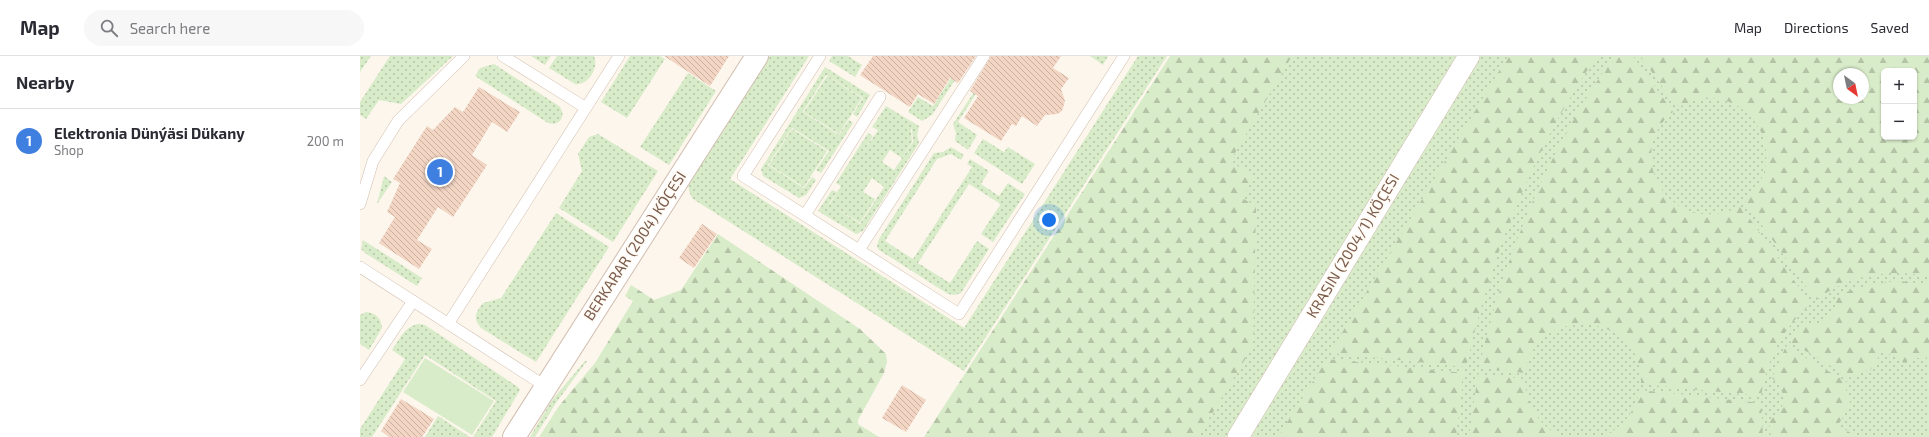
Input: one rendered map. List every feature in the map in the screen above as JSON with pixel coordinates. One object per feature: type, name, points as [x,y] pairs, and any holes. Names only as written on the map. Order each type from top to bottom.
[{"type":"street","name":"BERKARAR (2004) KÖÇESI","points":[[514,437],[545,386],[757,56]]},
{"type":"street","name":"KRASIN (2004/1) KÖÇESI","points":[[1238,437],[1469,56]]},
{"type":"lane","points":[[360,204],[373,161],[398,121],[464,56]]},
{"type":"lane","points":[[503,56],[586,108]]},
{"type":"lane","points":[[448,324],[619,56]]},
{"type":"lane","points":[[820,56],[743,176],[959,314],[1124,56]]},
{"type":"lane","points":[[859,250],[984,56]]},
{"type":"lane","points":[[805,215],[880,98]]},
{"type":"lane","points":[[360,267],[545,386]]},
{"type":"lane","points":[[360,380],[413,301]]},
{"type":"green space","points":[[360,56],[371,56],[360,72]]},
{"type":"green space","points":[[390,56],[453,56],[401,104],[379,100],[366,119],[360,115],[360,102]]},
{"type":"green space","points":[[531,56],[551,56],[545,65]]},
{"type":"green space","points":[[557,56],[594,56],[595,65],[593,73],[585,82],[575,84],[549,68]]},
{"type":"green space","points":[[630,56],[660,56],[665,59],[627,118],[601,102]]},
{"type":"green space","points":[[770,56],[809,56],[730,179],[964,328],[1138,56],[1167,56],[964,371],[693,199],[689,188],[690,181]]},
{"type":"green space","points":[[832,56],[848,56],[862,65],[855,77],[829,61]]},
{"type":"green space","points":[[1090,56],[1108,56],[1103,65]]},
{"type":"green space","points":[[1170,56],[1292,56],[1232,158],[1234,164],[1255,176],[1242,198],[1256,206],[1253,346],[1198,437],[924,437]]},
{"type":"green space","points":[[1201,56],[1929,56],[1929,437],[951,437]]},
{"type":"green space","points":[[1508,56],[1597,56],[1553,129],[1516,205],[1488,285],[1466,367],[1330,353]]},
{"type":"green space","points":[[1614,56],[1633,56],[1673,112],[1660,127],[1653,143],[1651,161],[1656,178],[1665,193],[1678,205],[1694,212],[1714,214],[1721,213],[1740,205],[1811,304],[1792,323],[1777,346],[1767,370],[1761,396],[1641,384],[1637,359],[1625,341],[1608,329],[1587,324],[1566,326],[1547,335],[1533,351],[1526,373],[1479,368],[1501,285],[1531,205],[1549,166],[1569,129],[1590,92]]},
{"type":"green space","points":[[1640,56],[1929,56],[1929,277],[1900,273],[1870,276],[1841,285],[1816,300],[1745,202],[1760,182],[1766,161],[1764,141],[1755,122],[1741,108],[1723,100],[1701,99],[1678,108]]},
{"type":"green space","points":[[494,64],[559,106],[562,116],[559,122],[552,124],[548,123],[475,76],[480,68]]},
{"type":"green space","points":[[825,67],[870,95],[857,117],[853,114],[863,98],[826,75],[803,112],[839,135],[849,120],[853,123],[821,173],[816,170],[829,151],[792,128],[768,165],[804,188],[812,177],[816,180],[806,195],[799,198],[763,176],[761,169]]},
{"type":"green space","points":[[688,73],[716,91],[669,165],[640,147]]},
{"type":"green space","points":[[827,76],[862,98],[839,134],[804,112]]},
{"type":"green space","points":[[951,78],[955,80],[932,115],[922,121],[908,112],[918,97],[933,106]]},
{"type":"green space","points":[[974,92],[976,94],[958,122],[977,135],[968,150],[955,141],[956,133],[953,124]]},
{"type":"green space","points":[[886,106],[919,126],[917,135],[919,143],[863,231],[856,234],[818,211],[832,190],[837,192],[830,204],[841,186],[836,183],[868,133],[873,136],[864,151],[878,130],[872,127]],"holes":[[[911,129],[913,142],[894,170],[882,162],[890,150],[902,158],[912,142]],[[872,178],[884,187],[860,224],[834,207],[860,223],[875,199],[863,192]]]},
{"type":"green space","points":[[792,129],[827,151],[804,187],[769,165]]},
{"type":"green space","points":[[598,134],[658,171],[613,242],[559,208],[582,171],[578,154],[589,137]]},
{"type":"green space","points":[[983,139],[1004,152],[1008,147],[1035,164],[1022,184],[974,153]]},
{"type":"green space","points":[[951,147],[964,155],[961,160],[951,154],[937,159],[885,241],[913,259],[972,167],[967,164],[970,159],[989,171],[981,184],[999,196],[1008,183],[1025,194],[993,242],[981,234],[1000,205],[969,184],[918,263],[950,283],[977,241],[989,249],[961,293],[955,295],[948,294],[879,250],[877,246],[879,239],[934,153],[943,152]]},
{"type":"green space","points":[[384,176],[392,182],[377,204]]},
{"type":"green space","points":[[556,213],[609,247],[536,362],[481,328],[478,324],[476,315],[478,309],[483,303],[501,298]]},
{"type":"green space","points":[[718,234],[860,329],[886,354],[887,362],[884,373],[858,420],[858,424],[879,437],[539,437],[559,406],[595,363],[633,301],[625,296],[631,285],[654,300],[681,290]]},
{"type":"green space","points":[[363,240],[422,278],[417,286],[365,253],[361,249]]},
{"type":"green space","points":[[1900,281],[1929,285],[1929,352],[1925,360],[1914,357],[1904,363],[1883,350],[1870,371],[1860,370],[1851,378],[1789,341],[1803,322],[1816,324],[1827,320],[1834,310],[1836,297],[1851,290],[1867,286]]},
{"type":"green space","points":[[366,312],[377,317],[382,328],[369,350],[360,344],[360,315]]},
{"type":"green space","points":[[420,324],[425,325],[518,387],[520,390],[492,437],[473,437],[496,401],[425,355],[372,437],[360,437],[360,429],[405,359],[392,350],[400,337],[410,327]]},
{"type":"green space","points":[[1786,346],[1848,383],[1845,394],[1851,404],[1838,425],[1857,437],[1771,437],[1769,420],[1779,411],[1783,400],[1781,389],[1772,378]]},
{"type":"green space","points":[[425,358],[494,401],[472,435],[403,392]]},
{"type":"green space","points":[[1327,359],[1464,373],[1456,437],[1278,437]]},
{"type":"green space","points":[[585,361],[587,361],[556,403],[535,437],[530,437],[552,400]]},
{"type":"green space","points":[[1478,374],[1525,379],[1528,398],[1536,415],[1548,428],[1566,437],[1469,437]]},
{"type":"green space","points":[[1640,390],[1761,403],[1763,437],[1599,437],[1614,430],[1626,420],[1635,406]]},
{"type":"green space","points":[[438,416],[470,437],[425,437]]},
{"type":"building","points":[[664,56],[729,56],[710,86]]},
{"type":"building","points":[[873,56],[976,56],[958,83],[950,78],[934,104],[918,94],[910,107],[860,75]]},
{"type":"building","points":[[991,56],[1061,56],[1053,68],[1069,78],[1061,89],[1065,101],[1062,111],[1057,114],[1045,115],[1037,126],[1022,116],[1016,126],[1012,124],[1001,141],[964,118],[978,96],[970,91]]},
{"type":"building","points":[[479,87],[520,112],[507,132],[492,122],[472,155],[487,165],[453,217],[438,207],[417,240],[432,249],[419,269],[379,243],[395,217],[387,212],[400,183],[393,179],[427,126],[433,130],[455,107],[463,112]]},
{"type":"building","points":[[702,224],[717,234],[694,268],[679,258]]},
{"type":"building","points":[[902,385],[926,400],[906,432],[882,418]]},
{"type":"building","points":[[401,399],[434,419],[422,437],[389,437],[381,431]]},
{"type":"place","name":"Elektronia Dünýäsi Dükany","points":[[440,172]]}]
